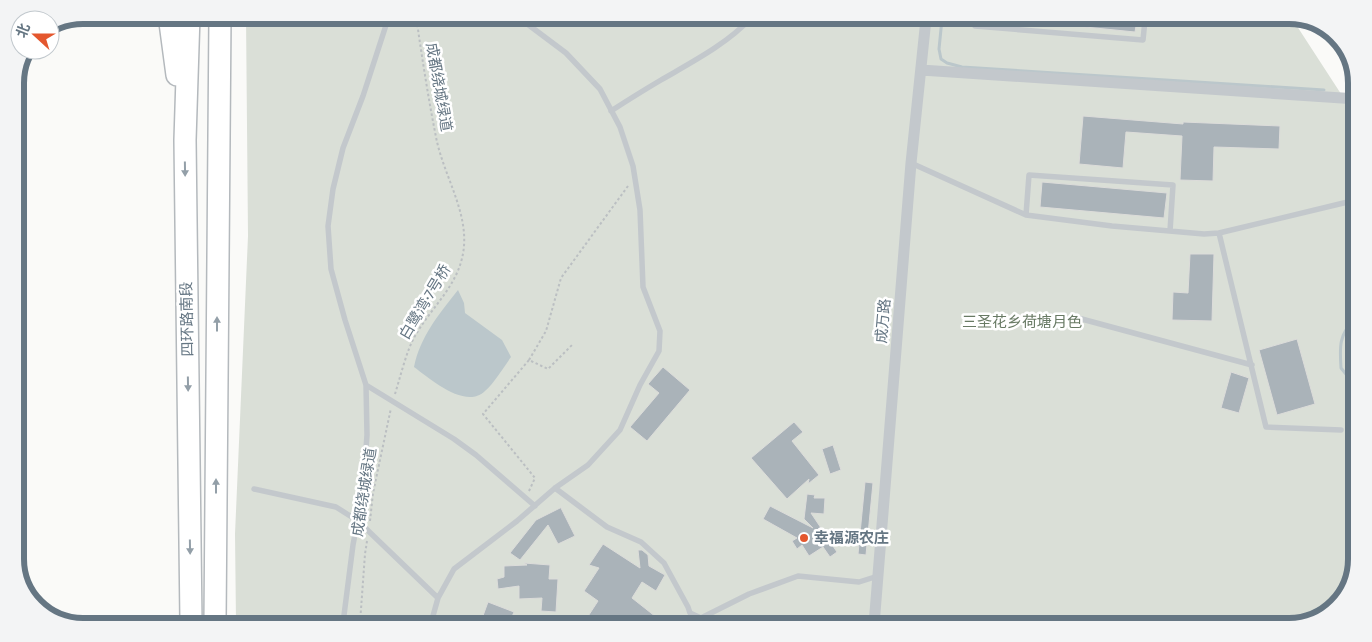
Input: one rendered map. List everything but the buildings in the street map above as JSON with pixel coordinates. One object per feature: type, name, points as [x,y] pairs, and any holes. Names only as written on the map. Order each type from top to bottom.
[{"type":"highway","points":[[170,24],[185,140]]},
{"type":"highway","name":"四环路南段","points":[[189,24],[185,140],[191,618]]},
{"type":"highway","name":"四环路南段","points":[[215,618],[220,24]]},
{"type":"highway","points":[[218,156],[233,24]]},
{"type":"street","name":"成万路","points":[[875,618],[911,163],[926,24]]},
{"type":"street","points":[[921,70],[1348,98]]},
{"type":"lane","points":[[344,618],[363,491],[367,434],[366,385],[330,269],[328,226],[333,189],[343,148],[363,96],[386,24]]},
{"type":"lane","points":[[432,618],[438,598],[454,569],[486,546],[555,488],[588,465],[620,430],[640,385],[659,351],[660,331],[643,287],[640,210],[635,176],[620,127],[600,89],[566,53],[527,24]]},
{"type":"lane","points":[[612,111],[645,89],[702,56],[746,24]]},
{"type":"lane","points":[[975,24],[975,26],[1143,40],[1145,24]]},
{"type":"lane","points":[[911,163],[1026,215],[1112,226],[1204,234],[1219,233],[1348,202]]},
{"type":"lane","points":[[1026,215],[1029,175],[1173,185],[1170,231]]},
{"type":"lane","points":[[1219,233],[1266,427],[1341,430]]},
{"type":"lane","points":[[1078,318],[1252,365]]},
{"type":"lane","points":[[366,385],[393,400],[469,450],[535,506]]},
{"type":"lane","points":[[254,488],[336,507],[358,521],[438,598]]},
{"type":"lane","points":[[555,488],[607,527],[641,542],[664,563],[690,613],[701,618],[750,594],[798,576],[859,582],[878,576]]},
{"type":"path","name":"成都绕城绿道","points":[[417,24],[436,139],[443,161]]},
{"type":"path","name":"白鹭湾·7号桥","points":[[404,368],[413,338],[452,282],[461,264],[465,244],[461,214],[443,161]]},
{"type":"path","points":[[526,498],[536,478],[483,414],[529,360],[546,331],[561,278],[635,176]]},
{"type":"path","points":[[529,360],[548,369],[573,344]]},
{"type":"path","name":"成都绕城绿道","points":[[360,618],[365,554],[373,494],[393,400],[404,368]]},
{"type":"green space","name":"三圣花乡荷塘月色","points":[[246,24],[1296,25],[1348,105],[1348,559],[1344,582],[1331,601],[1322,608],[1297,618],[236,618],[235,534],[248,236]]},
{"type":"shaded area","points":[[458,290],[464,303],[465,313],[502,340],[511,357],[492,383],[477,396],[468,397],[448,391],[414,367],[426,336],[437,317]]},
{"type":"waterway","points":[[942,24],[939,49],[941,59],[947,63],[962,67],[1324,90]]},
{"type":"waterway","points":[[1348,328],[1341,343],[1340,355],[1341,368],[1348,377]]},
{"type":"place","name":"幸福源农庄","points":[[804,538]]}]
